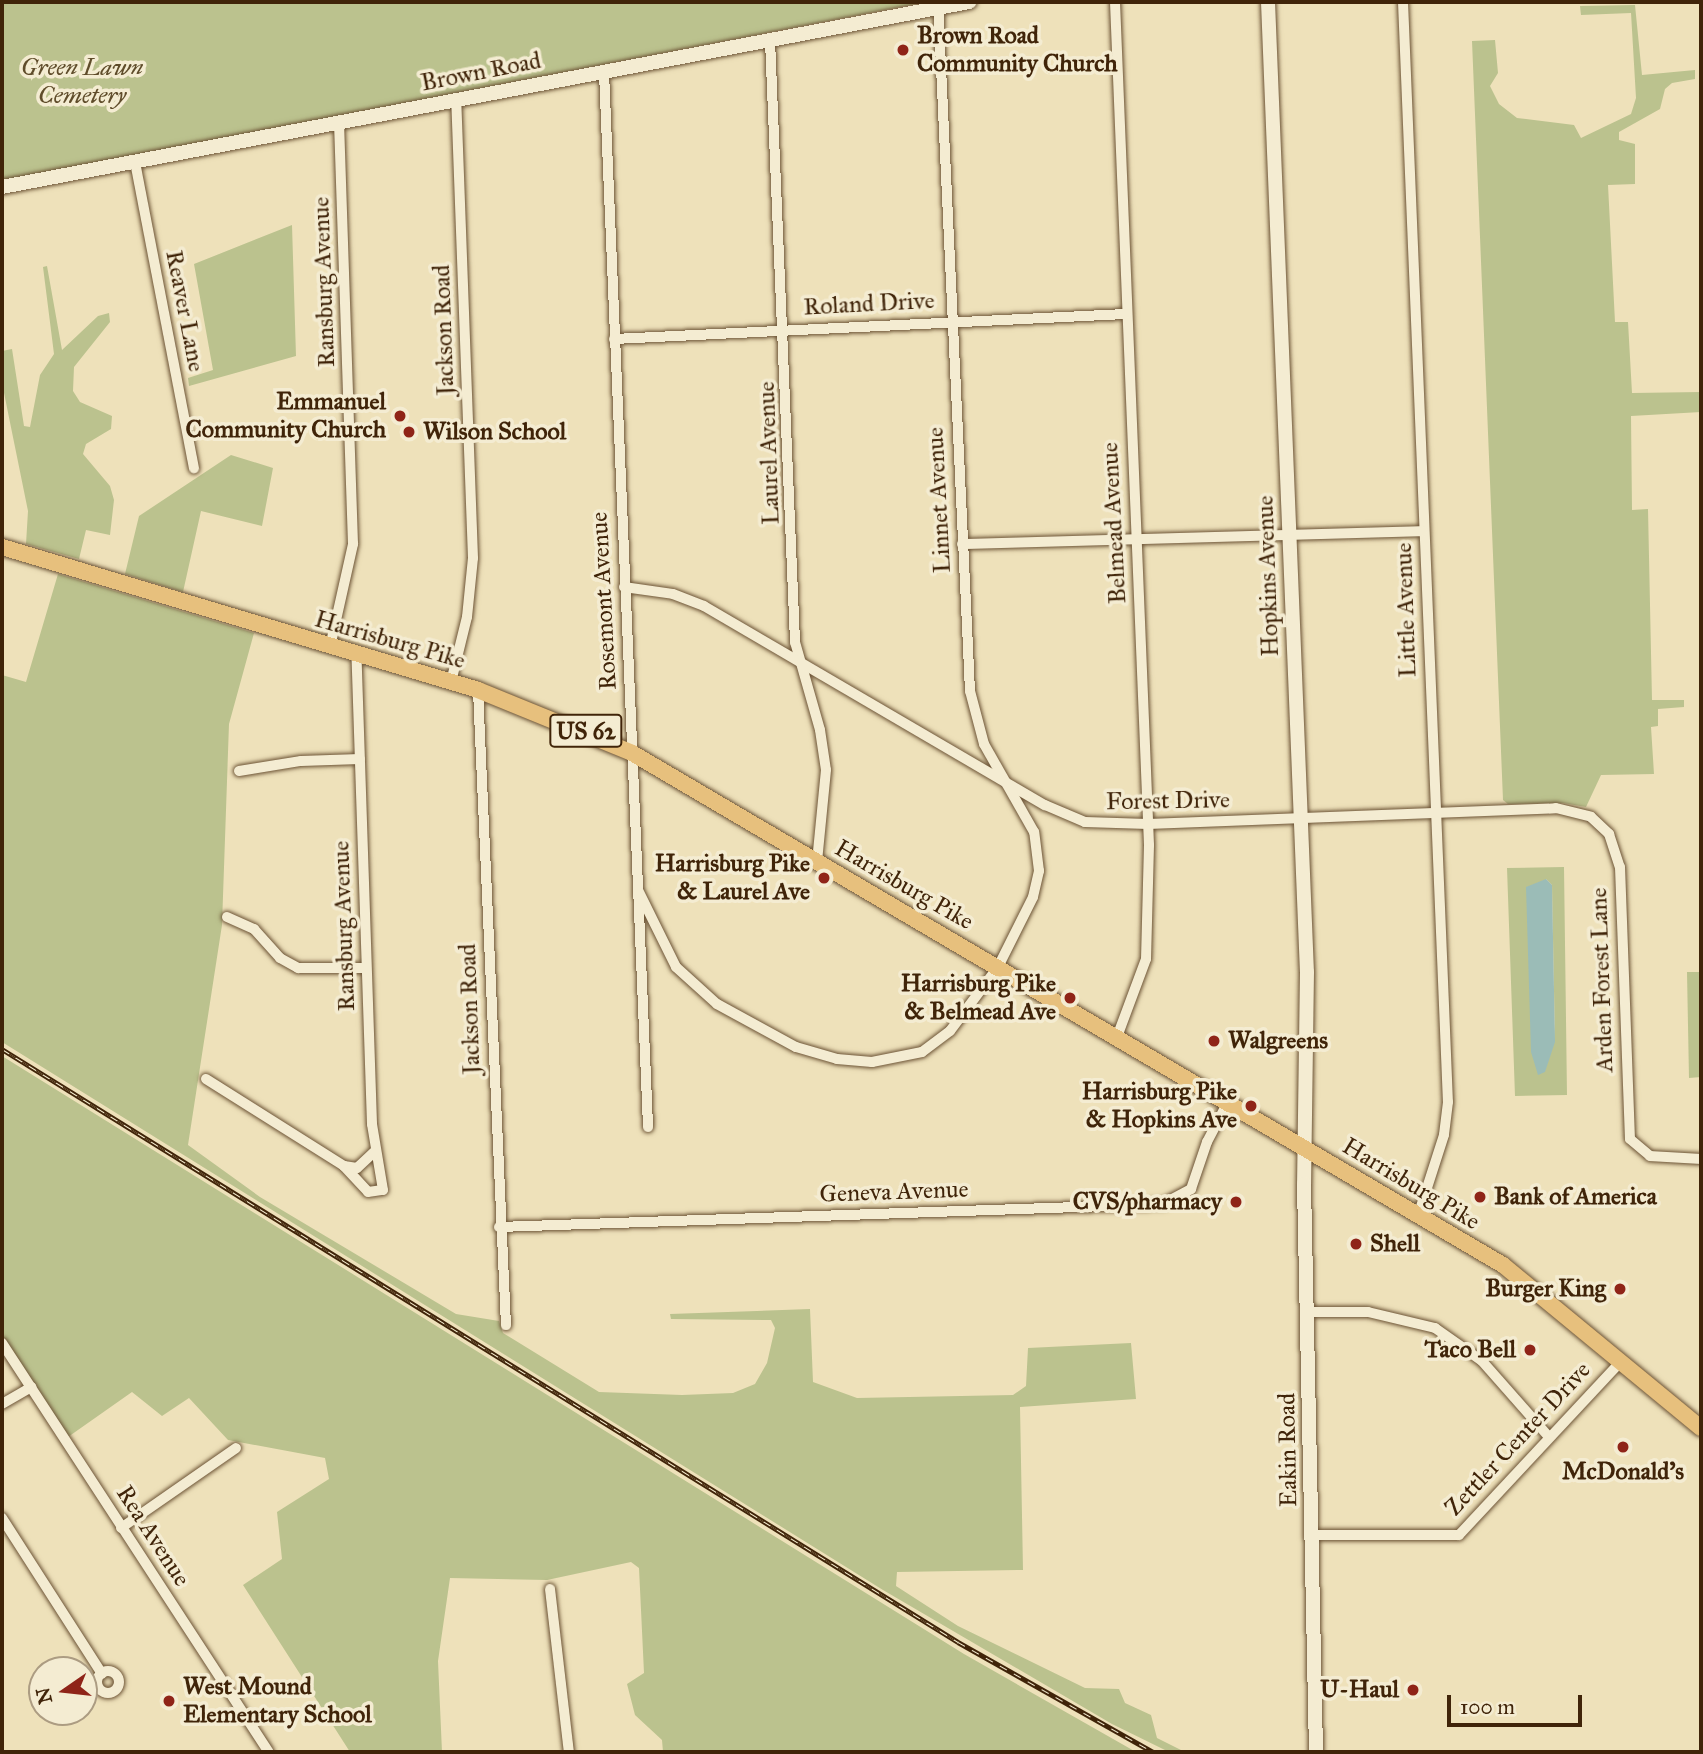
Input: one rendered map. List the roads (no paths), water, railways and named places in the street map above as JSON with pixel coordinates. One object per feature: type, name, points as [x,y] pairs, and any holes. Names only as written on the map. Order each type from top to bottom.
[{"type":"main road","name":"Harrisburg Pike","points":[[2,547],[478,690],[632,753],[1419,1213],[1520,1276],[1701,1428]]},
{"type":"street","name":"Brown Road","points":[[2,187],[770,40],[938,5],[969,2]]},
{"type":"street","name":"Belmead Avenue","points":[[1115,2],[1148,824],[1146,959],[1117,1037]]},
{"type":"street","name":"Hopkins Avenue","points":[[1268,2],[1301,816],[1308,1048],[1305,1148]]},
{"type":"street","name":"Little Avenue","points":[[1403,2],[1448,1101],[1444,1135],[1419,1213]]},
{"type":"street","name":"Linnet Avenue","points":[[638,890],[666,950],[697,989],[771,1036],[837,1059],[872,1062],[930,1049],[958,1022],[999,967],[1033,897],[1039,871],[1034,832],[1008,781],[984,744],[970,691],[938,5]]},
{"type":"street","name":"Laurel Avenue","points":[[770,40],[785,330],[795,642],[826,769],[817,860]]},
{"type":"street","name":"Rosemont Avenue","points":[[604,72],[648,1128]]},
{"type":"street","name":"Jackson Road","points":[[451,682],[467,617],[473,558],[456,100]]},
{"type":"street","name":"Ransburg Avenue","points":[[330,647],[354,544],[339,123]]},
{"type":"street","name":"Reaver Lane","points":[[135,162],[194,468]]},
{"type":"street","name":"Roland Drive","points":[[614,338],[952,320],[1126,314]]},
{"type":"street","points":[[962,544],[1423,531]]},
{"type":"street","name":"Forest Drive","points":[[624,587],[673,594],[704,606],[801,664],[1085,822],[1148,824],[1301,816],[1568,809],[1601,824]]},
{"type":"street","name":"Ransburg Avenue","points":[[344,1166],[368,1192],[379,1193],[384,1185],[374,1151],[356,654]]},
{"type":"street","name":"Jackson Road","points":[[478,690],[499,1227],[506,1325]]},
{"type":"street","points":[[239,771],[301,761],[359,759]]},
{"type":"street","name":"Arden Forest Lane","points":[[1601,824],[1614,844],[1620,867],[1629,1146],[1669,1160],[1701,1159]]},
{"type":"street","points":[[227,917],[254,929],[280,958],[298,968],[366,968]]},
{"type":"street","points":[[206,1079],[344,1166],[357,1168],[374,1151]]},
{"type":"street","name":"Geneva Avenue","points":[[499,1227],[1163,1204],[1191,1189],[1207,1142],[1228,1102]]},
{"type":"street","name":"Eakin Road","points":[[1305,1148],[1316,1752]]},
{"type":"street","points":[[1308,1312],[1367,1312],[1435,1328],[1482,1361],[1549,1437]]},
{"type":"street","name":"Rea Avenue","points":[[2,1343],[269,1752]]},
{"type":"street","name":"Zettler Center Drive","points":[[1313,1535],[1459,1535],[1622,1360]]},
{"type":"street","points":[[2,1404],[31,1387]]},
{"type":"street","points":[[121,1528],[236,1448]]},
{"type":"street","points":[[2,1518],[102,1674]]},
{"type":"street","points":[[550,1589],[569,1752]]},
{"type":"water","points":[[1546,879],[1552,885],[1555,1042],[1545,1072],[1538,1075],[1531,1052],[1526,887]]},
{"type":"railway","points":[[2,1049],[958,1642],[1153,1752]]},
{"type":"place","name":"Brown Road Community Church","points":[[903,50]]},
{"type":"place","name":"Emmanuel Community Church","points":[[400,416]]},
{"type":"place","name":"Wilson School","points":[[409,432]]},
{"type":"place","name":"Harrisburg Pike & Laurel Ave","points":[[824,878]]},
{"type":"place","name":"Harrisburg Pike & Belmead Ave","points":[[1070,998]]},
{"type":"place","name":"Walgreens","points":[[1214,1041]]},
{"type":"place","name":"Harrisburg Pike & Hopkins Ave","points":[[1251,1106]]},
{"type":"place","name":"Bank of America","points":[[1480,1197]]},
{"type":"place","name":"CVS/pharmacy","points":[[1236,1202]]},
{"type":"place","name":"Shell","points":[[1356,1244]]},
{"type":"place","name":"Burger King","points":[[1620,1289]]},
{"type":"place","name":"Taco Bell","points":[[1530,1350]]},
{"type":"place","name":"McDonald's","points":[[1623,1447]]},
{"type":"place","name":"U-Haul","points":[[1413,1690]]},
{"type":"place","name":"West Mound Elementary School","points":[[169,1701]]},
{"type":"park label","name":"Green Lawn Cemetery","points":[[82,82]]}]
